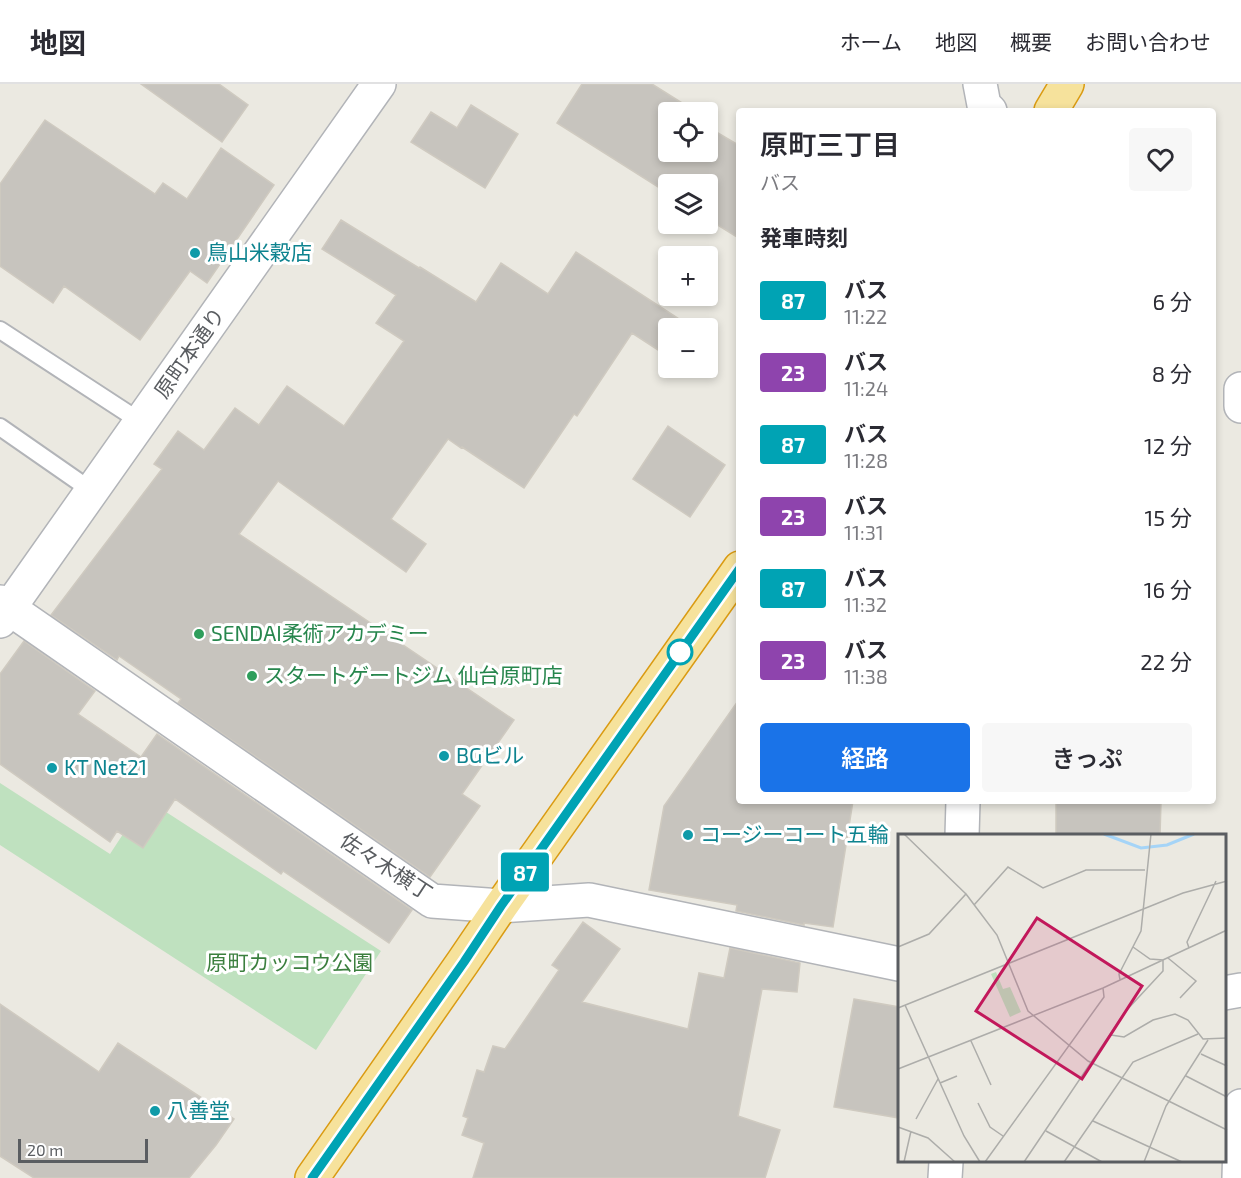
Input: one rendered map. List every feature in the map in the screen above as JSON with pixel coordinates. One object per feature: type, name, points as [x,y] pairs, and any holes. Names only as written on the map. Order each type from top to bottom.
[{"type":"highway","points":[[1052,108],[1067,84]]},
{"type":"highway","points":[[312,1178],[736,574]]},
{"type":"street","name":"原町本通り","points":[[3,611],[92,491],[379,84]]},
{"type":"street","points":[[980,84],[984,105],[987,108]]},
{"type":"street","points":[[1241,389],[1241,406]]},
{"type":"street","name":"佐々木横丁","points":[[3,611],[432,901],[501,906],[589,900],[898,964]]},
{"type":"street","points":[[962,834],[963,804]]},
{"type":"street","points":[[1226,993],[1241,990]]},
{"type":"street","points":[[1239,1178],[1241,1106]]},
{"type":"street","points":[[945,1178],[946,1163]]},
{"type":"lane","points":[[0,330],[141,422]]},
{"type":"lane","points":[[0,427],[92,491]]},
{"type":"green space","name":"原町カッコウ公園","points":[[0,783],[110,854],[146,799],[381,951],[316,1050],[0,845]]},
{"type":"building","points":[[141,84],[219,84],[248,105],[222,142]]},
{"type":"building","points":[[582,84],[652,84],[681,102],[658,102],[658,162],[718,162],[718,133],[736,144],[736,236],[718,225],[718,174],[658,174],[658,187],[557,123]]},
{"type":"building","points":[[471,105],[518,134],[485,188],[411,142],[431,112],[457,128]]},
{"type":"building","points":[[45,120],[155,194],[163,183],[187,199],[221,148],[274,185],[207,283],[190,271],[140,340],[64,286],[53,303],[0,266],[0,184]]},
{"type":"building","points":[[341,220],[476,302],[501,263],[548,294],[576,252],[678,318],[658,318],[658,350],[632,333],[577,416],[574,414],[524,488],[448,439],[391,519],[426,544],[406,572],[278,481],[239,534],[514,720],[462,794],[480,806],[430,877],[178,703],[181,699],[119,656],[117,660],[51,615],[162,469],[154,464],[178,431],[204,450],[235,408],[259,425],[287,386],[344,426],[404,341],[376,323],[396,295],[322,249]]},
{"type":"building","points":[[668,426],[725,465],[690,517],[633,479]]},
{"type":"building","points":[[24,641],[95,691],[78,714],[141,757],[157,734],[412,910],[389,943],[283,871],[281,874],[175,799],[143,848],[117,831],[110,842],[0,764],[0,674]]},
{"type":"building","points":[[736,704],[736,804],[853,804],[833,927],[804,923],[804,925],[736,911],[737,905],[649,890],[664,806]]},
{"type":"building","points":[[1056,804],[1161,804],[1160,834],[1056,834]]},
{"type":"building","points":[[583,922],[620,949],[582,1002],[688,1029],[699,973],[724,978],[730,948],[800,963],[797,992],[762,989],[738,1116],[780,1130],[765,1178],[473,1178],[484,1143],[462,1135],[468,1118],[463,1116],[477,1070],[484,1072],[493,1046],[505,1049],[559,970],[552,965]]},
{"type":"building","points":[[854,999],[898,1007],[898,1118],[834,1107]]},
{"type":"building","points":[[0,1004],[99,1072],[118,1043],[234,1119],[189,1178],[34,1178],[0,1156]]},
{"type":"bus line","name":"87","points":[[312,1178],[736,574]]},
{"type":"place","name":"鳥山米穀店","points":[[195,253]]},
{"type":"place","name":"SENDAI柔術アカデミー","points":[[199,634]]},
{"type":"place","name":"スタートゲートジム 仙台原町店","points":[[252,676]]},
{"type":"place","name":"BGビル","points":[[444,756]]},
{"type":"place","name":"KT Net21","points":[[52,768]]},
{"type":"place","name":"コージーコート五輪","points":[[688,835]]},
{"type":"place","name":"八善堂","points":[[155,1111]]}]
